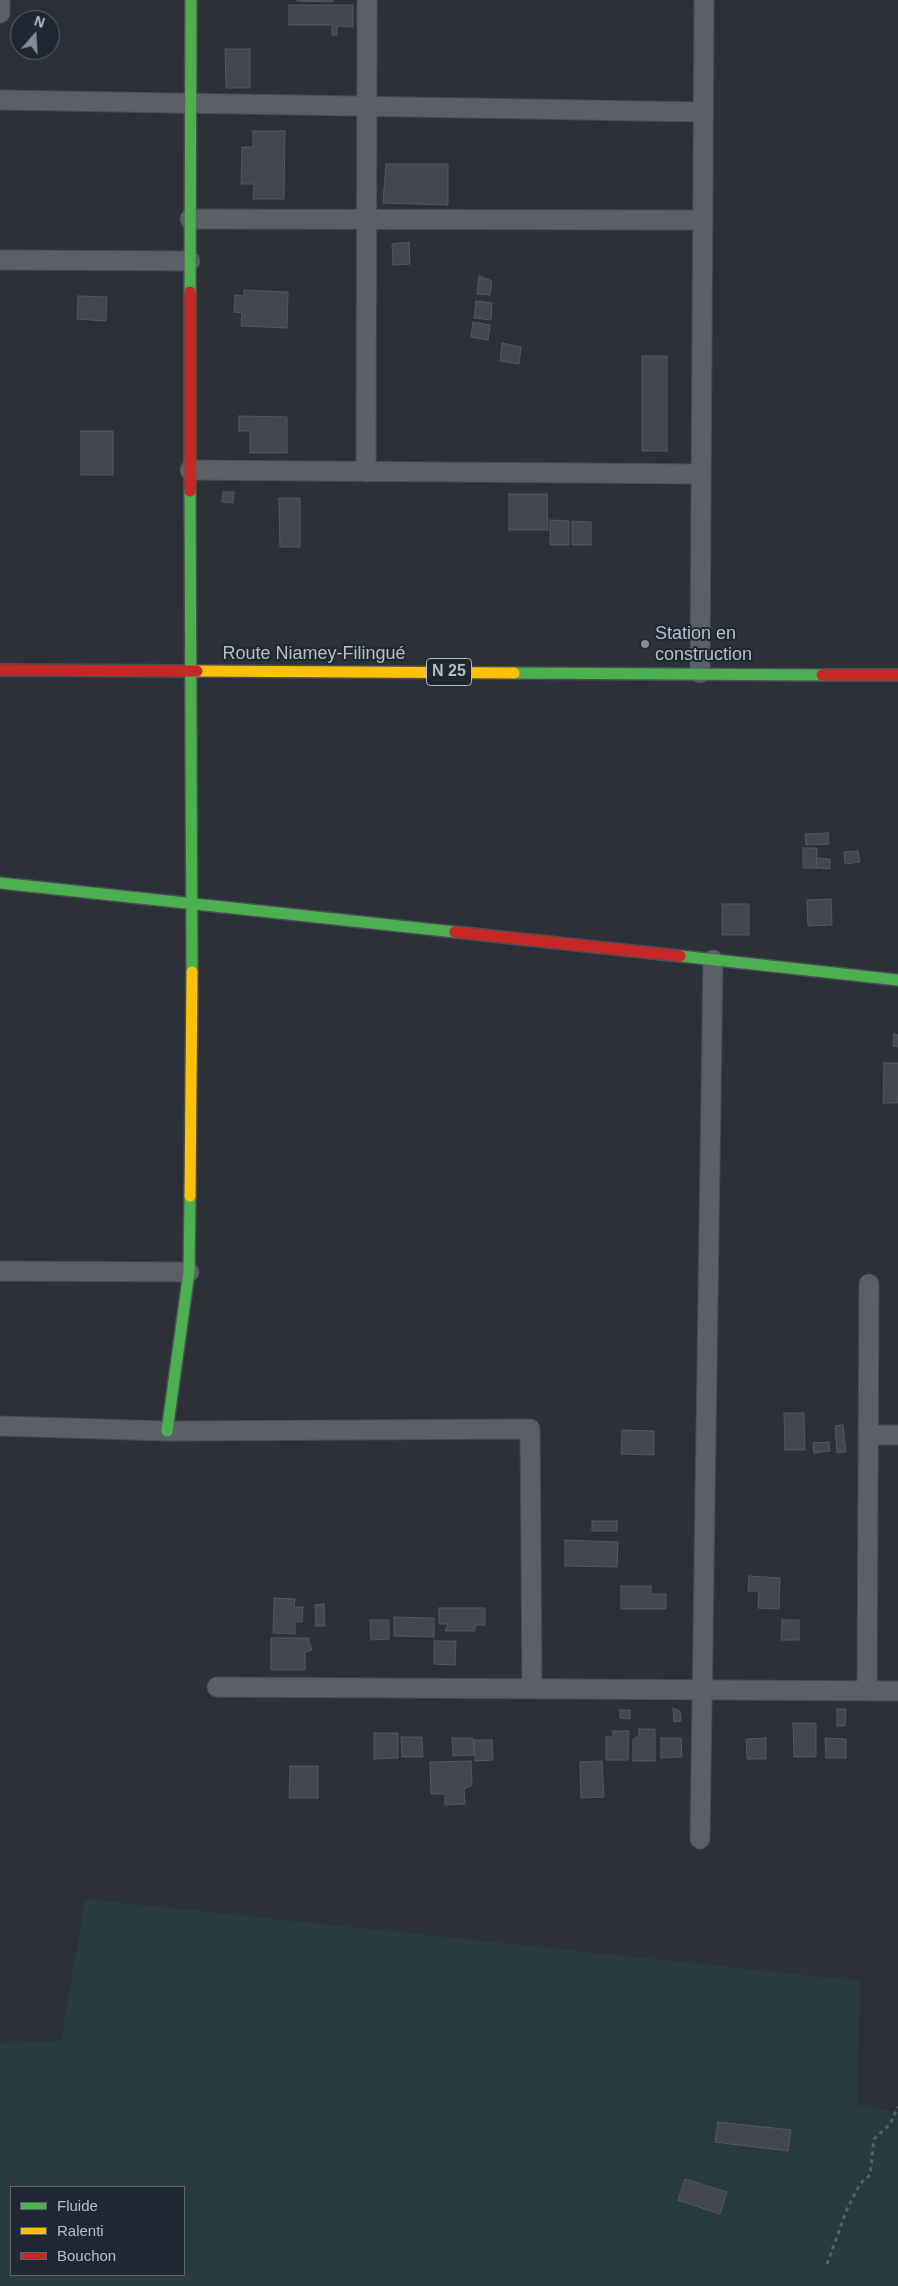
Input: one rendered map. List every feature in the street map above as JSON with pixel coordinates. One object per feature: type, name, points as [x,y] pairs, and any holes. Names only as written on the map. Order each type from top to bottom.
[{"type":"street","points":[[0,0],[0,13]]},
{"type":"street","points":[[167,1431],[190,1272],[193,904],[189,672],[191,0]]},
{"type":"street","points":[[366,472],[367,0]]},
{"type":"street","points":[[700,673],[704,0]]},
{"type":"street","points":[[0,100],[703,112]]},
{"type":"street","points":[[190,219],[702,220]]},
{"type":"street","points":[[0,260],[190,262]]},
{"type":"street","points":[[190,470],[701,474]]},
{"type":"street","name":"Route Niamey-Filingué","points":[[0,670],[898,675]]},
{"type":"street","points":[[0,883],[898,980]]},
{"type":"street","points":[[700,1839],[713,960]]},
{"type":"street","points":[[0,1271],[190,1272]]},
{"type":"street","points":[[867,1691],[869,1284]]},
{"type":"street","points":[[0,1426],[167,1431],[530,1429],[532,1689]]},
{"type":"street","points":[[868,1435],[898,1435]]},
{"type":"street","points":[[217,1687],[898,1691]]},
{"type":"path","points":[[827,2264],[847,2209],[860,2184],[870,2175],[874,2140],[890,2124],[898,2107]]},
{"type":"shaded area","points":[[85,1899],[860,1981],[858,2105],[898,2113],[898,2286],[0,2286],[0,2044],[61,2041]]},
{"type":"building","points":[[333,0],[333,2],[297,1]]},
{"type":"building","points":[[289,5],[353,5],[353,27],[337,26],[337,35],[332,35],[332,25],[289,25]]},
{"type":"building","points":[[225,49],[250,49],[250,88],[226,88]]},
{"type":"building","points":[[253,131],[285,131],[284,199],[253,199],[254,184],[241,184],[242,147],[253,147]]},
{"type":"building","points":[[386,164],[448,164],[448,205],[383,203]]},
{"type":"building","points":[[409,242],[410,264],[393,265],[392,244]]},
{"type":"building","points":[[479,276],[492,281],[490,295],[477,294]]},
{"type":"building","points":[[244,290],[288,292],[287,328],[241,326],[242,313],[234,312],[235,295],[244,296]]},
{"type":"building","points":[[78,296],[107,297],[106,321],[77,319]]},
{"type":"building","points":[[476,301],[492,303],[491,320],[474,318]]},
{"type":"building","points":[[473,322],[490,325],[488,340],[471,337]]},
{"type":"building","points":[[502,343],[521,347],[519,364],[500,361]]},
{"type":"building","points":[[642,356],[667,356],[667,451],[642,451]]},
{"type":"building","points":[[239,416],[287,417],[287,453],[250,453],[250,431],[239,431]]},
{"type":"building","points":[[81,431],[113,431],[113,475],[81,475]]},
{"type":"building","points":[[223,492],[234,492],[233,503],[222,502]]},
{"type":"building","points":[[509,494],[547,494],[548,530],[509,530]]},
{"type":"building","points":[[279,498],[300,498],[300,547],[280,547]]},
{"type":"building","points":[[550,520],[569,521],[569,545],[550,545]]},
{"type":"building","points":[[572,521],[591,522],[591,545],[572,545]]},
{"type":"building","points":[[828,833],[829,844],[806,845],[805,834]]},
{"type":"building","points":[[803,848],[817,848],[816,868],[803,868]]},
{"type":"building","points":[[858,851],[860,862],[845,864],[844,852]]},
{"type":"building","points":[[817,858],[830,859],[830,869],[816,868]]},
{"type":"building","points":[[831,899],[832,925],[808,926],[807,900]]},
{"type":"building","points":[[722,904],[749,904],[749,935],[722,935]]},
{"type":"building","points":[[894,1034],[898,1035],[898,1047],[893,1046]]},
{"type":"building","points":[[884,1063],[898,1063],[898,1103],[883,1103]]},
{"type":"building","points":[[784,1413],[804,1413],[805,1450],[785,1450]]},
{"type":"building","points":[[843,1425],[846,1452],[837,1453],[835,1426]]},
{"type":"building","points":[[622,1430],[654,1431],[654,1455],[621,1454]]},
{"type":"building","points":[[829,1442],[830,1451],[814,1453],[813,1443]]},
{"type":"building","points":[[592,1521],[617,1521],[617,1531],[592,1531]]},
{"type":"building","points":[[565,1540],[618,1542],[617,1567],[565,1566]]},
{"type":"building","points":[[749,1576],[780,1578],[779,1609],[758,1608],[759,1591],[748,1591]]},
{"type":"building","points":[[621,1586],[651,1586],[651,1594],[666,1594],[666,1609],[621,1609]]},
{"type":"building","points":[[274,1598],[295,1599],[294,1607],[303,1607],[302,1622],[295,1622],[295,1634],[273,1633]]},
{"type":"building","points":[[324,1604],[325,1626],[316,1626],[315,1605]]},
{"type":"building","points":[[439,1608],[485,1608],[485,1625],[475,1625],[475,1631],[445,1631],[448,1624],[439,1624]]},
{"type":"building","points":[[394,1617],[434,1618],[434,1637],[394,1636]]},
{"type":"building","points":[[370,1620],[389,1620],[389,1639],[371,1640]]},
{"type":"building","points":[[782,1620],[799,1620],[799,1640],[781,1640]]},
{"type":"building","points":[[271,1638],[308,1638],[312,1650],[305,1652],[305,1670],[271,1670]]},
{"type":"building","points":[[434,1641],[456,1641],[455,1665],[434,1664]]},
{"type":"building","points":[[673,1708],[680,1711],[681,1721],[674,1722]]},
{"type":"building","points":[[837,1709],[846,1709],[845,1726],[837,1726]]},
{"type":"building","points":[[620,1710],[630,1710],[630,1719],[620,1718]]},
{"type":"building","points":[[793,1723],[816,1723],[816,1757],[794,1757]]},
{"type":"building","points":[[639,1729],[655,1729],[655,1761],[633,1761],[633,1739],[639,1736]]},
{"type":"building","points":[[613,1731],[629,1731],[628,1760],[606,1760],[606,1737],[613,1737]]},
{"type":"building","points":[[374,1733],[398,1733],[398,1758],[374,1759]]},
{"type":"building","points":[[401,1737],[422,1737],[423,1757],[402,1757]]},
{"type":"building","points":[[452,1738],[473,1738],[474,1755],[453,1756]]},
{"type":"building","points":[[661,1738],[681,1738],[682,1757],[661,1758]]},
{"type":"building","points":[[766,1738],[766,1759],[747,1759],[746,1739]]},
{"type":"building","points":[[825,1738],[846,1739],[846,1758],[826,1758]]},
{"type":"building","points":[[474,1740],[492,1740],[493,1760],[475,1761]]},
{"type":"building","points":[[471,1761],[472,1785],[464,1789],[465,1804],[445,1805],[445,1794],[431,1794],[430,1762]]},
{"type":"building","points":[[602,1761],[604,1797],[581,1798],[580,1762]]},
{"type":"building","points":[[290,1766],[318,1766],[318,1798],[289,1798]]},
{"type":"building","points":[[718,2122],[791,2130],[788,2151],[715,2142]]},
{"type":"building","points":[[685,2179],[727,2192],[720,2214],[678,2200]]},
{"type":"traffic: fast","points":[[190,292],[191,0]]},
{"type":"traffic: fast","points":[[190,491],[192,972]]},
{"type":"traffic: fast","points":[[514,673],[822,675]]},
{"type":"traffic: fast","points":[[0,883],[455,932]]},
{"type":"traffic: fast","points":[[680,956],[898,980]]},
{"type":"traffic: fast","points":[[167,1431],[189,1272],[190,1196]]},
{"type":"traffic: slow","points":[[197,671],[514,673]]},
{"type":"traffic: slow","points":[[190,1196],[192,972]]},
{"type":"traffic: jam","points":[[190,292],[190,491]]},
{"type":"traffic: jam","points":[[0,670],[197,671]]},
{"type":"traffic: jam","points":[[822,675],[898,675]]},
{"type":"traffic: jam","points":[[455,932],[680,956]]},
{"type":"place","name":"Station en construction","points":[[645,644]]}]
